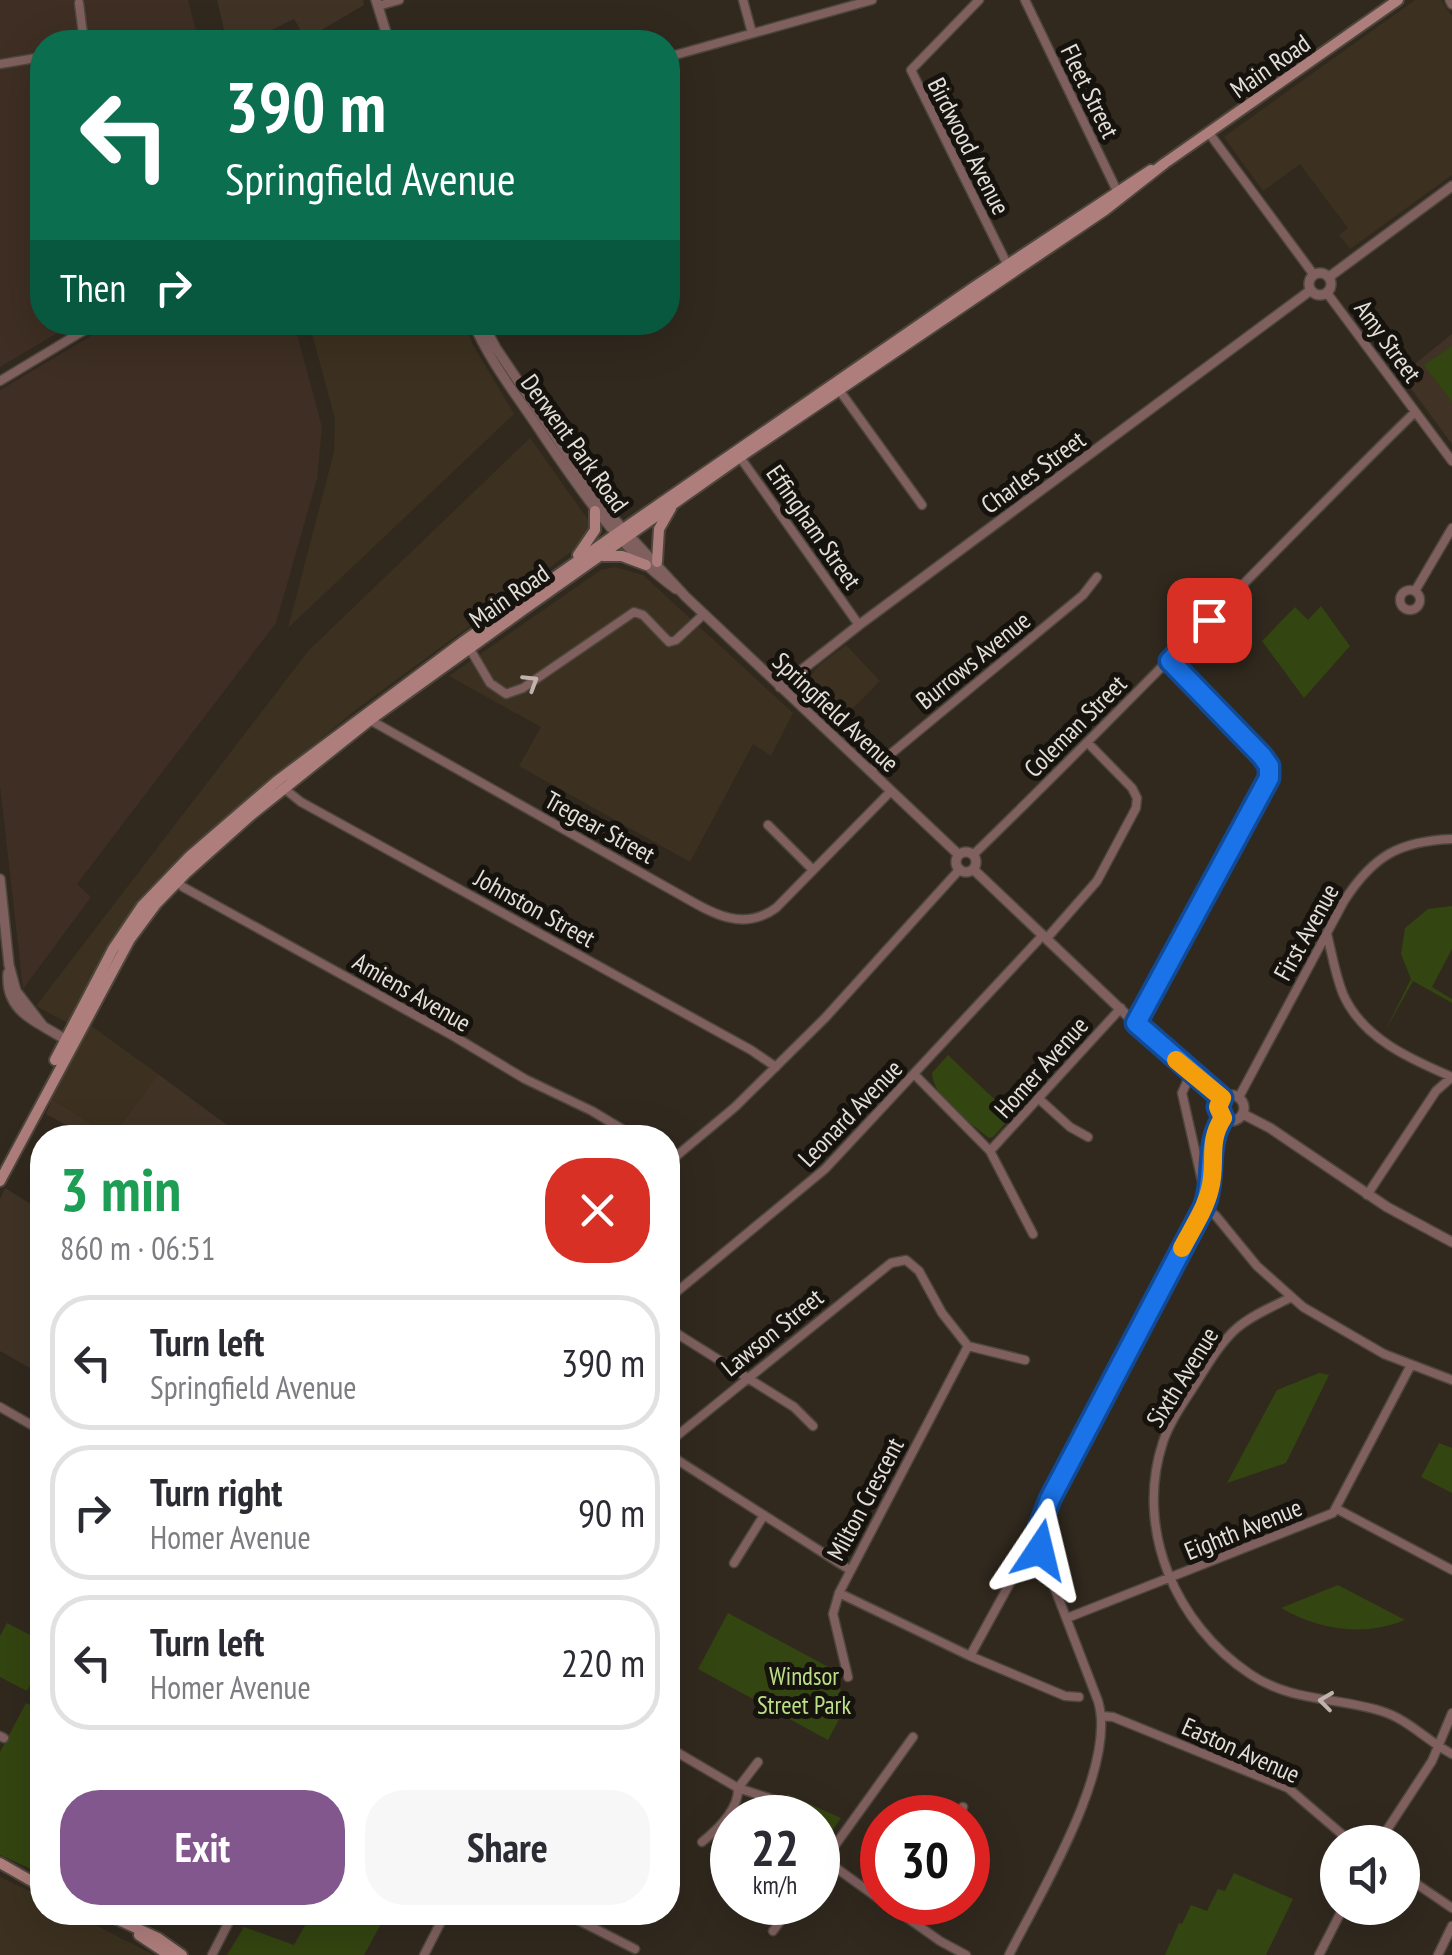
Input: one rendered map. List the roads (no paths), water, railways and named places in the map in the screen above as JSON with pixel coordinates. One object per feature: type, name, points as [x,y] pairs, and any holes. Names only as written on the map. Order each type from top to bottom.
[{"type":"main road","name":"Main Road","points":[[467,644],[602,556],[623,534],[1398,0]]},
{"type":"main road","name":"Main Road","points":[[0,1167],[130,939],[174,878],[280,784],[555,576],[674,503],[738,454]]},
{"type":"main road","points":[[602,556],[651,563],[660,529],[674,503]]},
{"type":"main road","points":[[555,576],[586,548],[597,524],[595,511]]},
{"type":"main road","name":"Main Road","points":[[0,1180],[69,1042]]},
{"type":"main road","points":[[0,1867],[30,1881]]},
{"type":"main road","points":[[122,1925],[169,1955]]},
{"type":"main road","points":[[129,1925],[182,1955]]},
{"type":"street","points":[[385,30],[377,3],[399,0]]},
{"type":"street","points":[[743,0],[752,33]]},
{"type":"street","points":[[680,54],[872,0]]},
{"type":"street","name":"Birdwood Avenue","points":[[979,0],[912,70],[914,81],[1009,269]]},
{"type":"street","name":"Fleet Street","points":[[1024,0],[1119,195]]},
{"type":"street","points":[[80,3],[83,30]]},
{"type":"street","points":[[0,64],[30,58]]},
{"type":"street","points":[[1208,133],[1314,274]]},
{"type":"street","points":[[1329,276],[1452,186]]},
{"type":"street","points":[[1314,274],[1329,276],[1332,283],[1327,292],[1317,294],[1311,290],[1309,284],[1314,274]]},
{"type":"street","name":"Charles Street","points":[[780,687],[1311,290]]},
{"type":"street","name":"Amy Street","points":[[1327,292],[1452,461]]},
{"type":"street","points":[[0,381],[76,335]]},
{"type":"street","name":"Derwent Park Road","points":[[480,335],[492,360],[595,511],[623,534]]},
{"type":"street","name":"Derwent Park Road","points":[[489,335],[623,534]]},
{"type":"street","points":[[837,386],[922,505]]},
{"type":"street","name":"Coleman Street","points":[[973,854],[1088,744],[1279,545],[1415,412]]},
{"type":"street","name":"Effingham Street","points":[[738,454],[859,625]]},
{"type":"street","points":[[1416,591],[1452,528]]},
{"type":"street","name":"Springfield Avenue","points":[[623,534],[959,855]]},
{"type":"street","name":"Burrows Avenue","points":[[870,770],[1084,595],[1097,577]]},
{"type":"street","points":[[467,644],[490,683],[506,694],[634,612],[646,618],[669,642],[704,614]]},
{"type":"street","points":[[1136,1023],[1270,772],[1262,756],[1170,661]]},
{"type":"street","name":"Tregear Street","points":[[368,717],[729,919],[745,921],[768,914],[891,791]]},
{"type":"street","name":"Leonard Avenue","points":[[680,1290],[825,1169],[1098,882],[1136,808],[1135,792],[1088,744]]},
{"type":"street","name":"Johnston Street","points":[[280,784],[301,802],[776,1067]]},
{"type":"street","points":[[768,826],[813,870]]},
{"type":"street","name":"First Avenue","points":[[1239,1097],[1353,888],[1378,861],[1405,845],[1452,839]]},
{"type":"street","points":[[960,869],[956,862],[964,852],[973,854],[973,869]]},
{"type":"street","points":[[680,1152],[728,1114],[825,1018],[960,869],[973,869],[1136,1023],[1222,1098]]},
{"type":"street","name":"Amiens Avenue","points":[[174,878],[314,962],[347,976],[456,1036],[497,1064],[612,1125]]},
{"type":"street","points":[[0,879],[9,965],[7,1000]]},
{"type":"street","points":[[1326,934],[1344,996],[1366,1028],[1385,1043],[1452,1077],[1436,1091],[1367,1195]]},
{"type":"street","points":[[9,965],[7,1000],[22,1014],[69,1042]]},
{"type":"street","name":"Homer Avenue","points":[[990,1151],[1121,1008]]},
{"type":"street","points":[[1191,1072],[1182,1092],[1202,1181]]},
{"type":"street","points":[[915,1075],[990,1151],[1034,1234]]},
{"type":"street","points":[[1230,1094],[1239,1097],[1244,1107],[1242,1114],[1234,1121],[1223,1118],[1218,1107],[1222,1098],[1230,1094]]},
{"type":"street","points":[[1038,1098],[1070,1127],[1088,1137]]},
{"type":"street","points":[[1242,1114],[1270,1128],[1367,1195],[1452,1242]]},
{"type":"street","points":[[1009,1955],[1085,1803],[1101,1734],[1102,1716],[1037,1533],[1050,1499],[1204,1207],[1211,1186],[1212,1140],[1223,1118]]},
{"type":"street","points":[[1204,1207],[1290,1298],[1342,1332],[1452,1380]]},
{"type":"street","name":"Lawson Street","points":[[680,1432],[891,1264],[906,1260],[920,1271],[942,1313],[968,1346]]},
{"type":"street","name":"Sixth Avenue","points":[[1290,1298],[1246,1322],[1227,1338],[1164,1438],[1152,1507],[1170,1579],[1192,1618],[1220,1650],[1249,1674],[1310,1699],[1384,1712],[1452,1754]]},
{"type":"street","points":[[680,1335],[794,1407],[814,1426]]},
{"type":"street","points":[[968,1346],[1025,1360]]},
{"type":"street","name":"Milton Crescent","points":[[848,1678],[834,1614],[839,1594],[968,1346]]},
{"type":"street","name":"Eighth Avenue","points":[[1067,1618],[1326,1518],[1337,1509],[1411,1365]]},
{"type":"street","points":[[0,1407],[30,1424]]},
{"type":"street","points":[[680,1462],[850,1570]]},
{"type":"street","points":[[1337,1509],[1452,1570]]},
{"type":"street","points":[[734,1563],[764,1515]]},
{"type":"street","points":[[970,1656],[1020,1563],[1040,1550]]},
{"type":"street","points":[[839,1594],[970,1656],[1064,1696],[1079,1697]]},
{"type":"street","points":[[1390,1825],[1439,1747],[1452,1713]]},
{"type":"street","name":"Easton Avenue","points":[[1102,1716],[1281,1784],[1331,1825]]},
{"type":"street","points":[[840,1838],[913,1737]]},
{"type":"street","points":[[680,1754],[738,1788],[761,1795]]},
{"type":"street","points":[[702,1842],[720,1826],[736,1802],[738,1788],[758,1762]]},
{"type":"street","points":[[1420,1886],[1452,1908]]},
{"type":"street","points":[[211,1954],[227,1925]]},
{"type":"street","points":[[428,1954],[440,1925]]},
{"type":"street","points":[[588,1925],[635,1949]]},
{"type":"street","points":[[773,1930],[777,1925]]},
{"type":"street","points":[[918,1925],[966,1955]]},
{"type":"street","points":[[1319,1955],[1334,1925]]},
{"type":"street","points":[[1438,1955],[1452,1926]]},
{"type":"park label","name":"Windsor Street Park","points":[[804,1690]]}]
